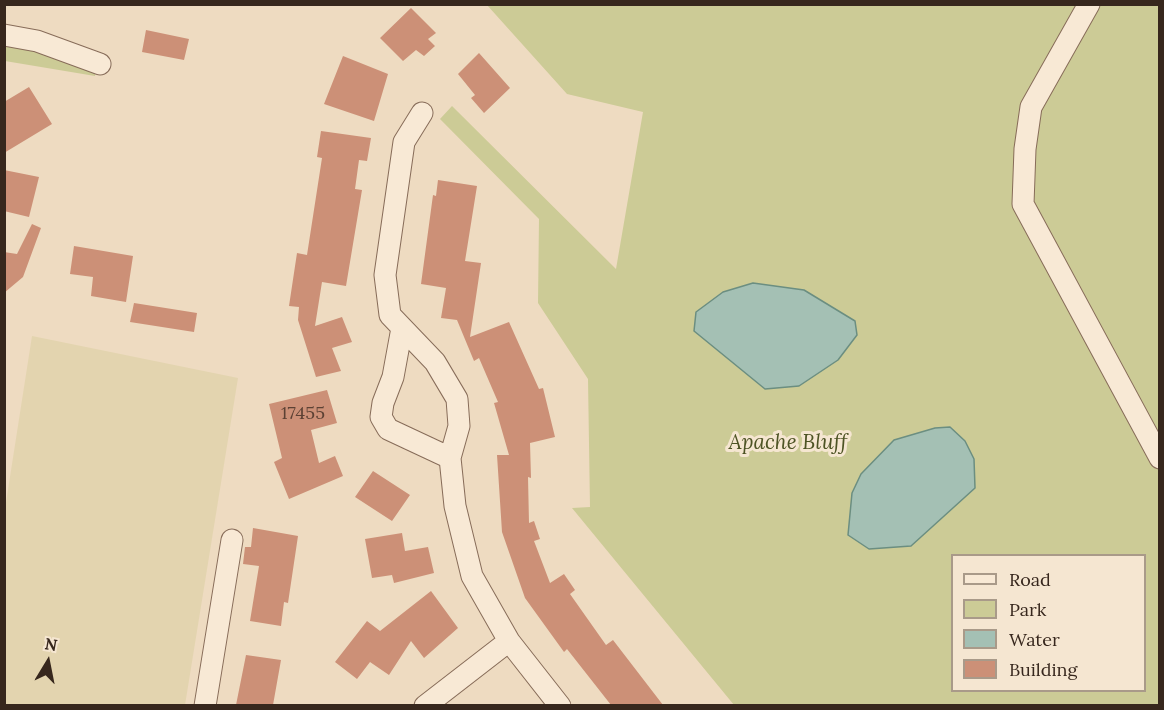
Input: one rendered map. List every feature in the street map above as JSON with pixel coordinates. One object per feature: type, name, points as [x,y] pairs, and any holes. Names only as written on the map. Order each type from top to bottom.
[{"type":"street","points":[[1089,4],[1031,107],[1025,149],[1023,204],[1160,458]]},
{"type":"street","points":[[4,35],[37,41],[100,64]]},
{"type":"street","points":[[422,113],[404,142],[385,275],[390,315],[435,362],[457,399],[459,426],[450,458],[455,506],[472,576],[509,641],[560,705]]},
{"type":"street","points":[[402,328],[393,377],[383,403],[381,417],[388,429],[450,458]]},
{"type":"street","points":[[205,705],[232,540]]},
{"type":"street","points":[[425,705],[509,641]]},
{"type":"shaded area","points":[[32,336],[238,378],[185,705],[5,705],[5,509]]},
{"type":"green space","name":"Apache Bluff","points":[[487,5],[1159,5],[1159,705],[734,705],[572,508],[590,507],[588,379],[538,303],[539,219],[440,119],[452,106],[616,269],[643,112],[567,94]]},
{"type":"green space","points":[[4,38],[98,54],[95,76],[5,61]]},
{"type":"water","points":[[753,283],[804,290],[855,321],[857,335],[838,360],[799,386],[765,389],[694,331],[696,312],[723,292]]},
{"type":"water","points":[[950,427],[965,441],[974,459],[975,488],[911,546],[869,549],[848,535],[852,493],[861,474],[894,440],[935,428]]},
{"type":"building","points":[[411,8],[436,33],[428,39],[435,46],[424,56],[416,50],[403,61],[380,38]]},
{"type":"building","points":[[146,30],[189,39],[184,60],[142,52]]},
{"type":"building","points":[[479,53],[510,88],[484,113],[471,98],[475,95],[458,74]]},
{"type":"building","points":[[343,56],[388,74],[374,121],[324,104]]},
{"type":"building","points":[[29,87],[52,124],[4,153],[4,102]]},
{"type":"building","points":[[321,131],[371,138],[367,161],[359,160],[355,189],[362,190],[346,286],[322,282],[315,326],[342,317],[352,342],[332,348],[341,371],[316,377],[298,320],[299,307],[289,306],[297,253],[307,255],[322,158],[317,157]]},
{"type":"building","points":[[4,170],[39,177],[29,217],[4,211]]},
{"type":"building","points":[[438,180],[477,186],[465,261],[481,263],[470,337],[509,322],[539,389],[543,388],[555,437],[530,443],[529,523],[534,521],[540,539],[534,541],[550,583],[564,574],[575,590],[570,594],[606,645],[613,640],[663,705],[611,705],[567,649],[564,652],[525,598],[502,532],[497,455],[509,455],[494,403],[498,402],[479,358],[474,361],[457,320],[441,318],[446,288],[421,284],[433,195],[436,196]]},
{"type":"building","points":[[32,224],[41,228],[23,277],[4,293],[4,252],[17,254]]},
{"type":"building","points":[[74,246],[133,256],[126,302],[91,296],[93,277],[70,274]]},
{"type":"building","points":[[134,303],[197,313],[194,332],[130,322]]},
{"type":"building","points":[[327,390],[337,423],[311,430],[319,463],[335,456],[343,476],[289,499],[274,462],[282,458],[269,404]]},
{"type":"building","points":[[373,471],[410,495],[392,521],[355,497]]},
{"type":"building","points":[[253,528],[298,536],[288,603],[284,602],[281,626],[250,621],[259,566],[243,564],[245,547],[251,547]]},
{"type":"building","points":[[402,533],[405,551],[428,547],[434,573],[394,583],[392,575],[372,578],[365,539]]},
{"type":"building","points":[[431,591],[458,628],[424,658],[411,641],[389,675],[370,662],[357,679],[335,662],[367,621],[380,631]]},
{"type":"building","points":[[246,655],[281,660],[273,705],[236,705]]}]
